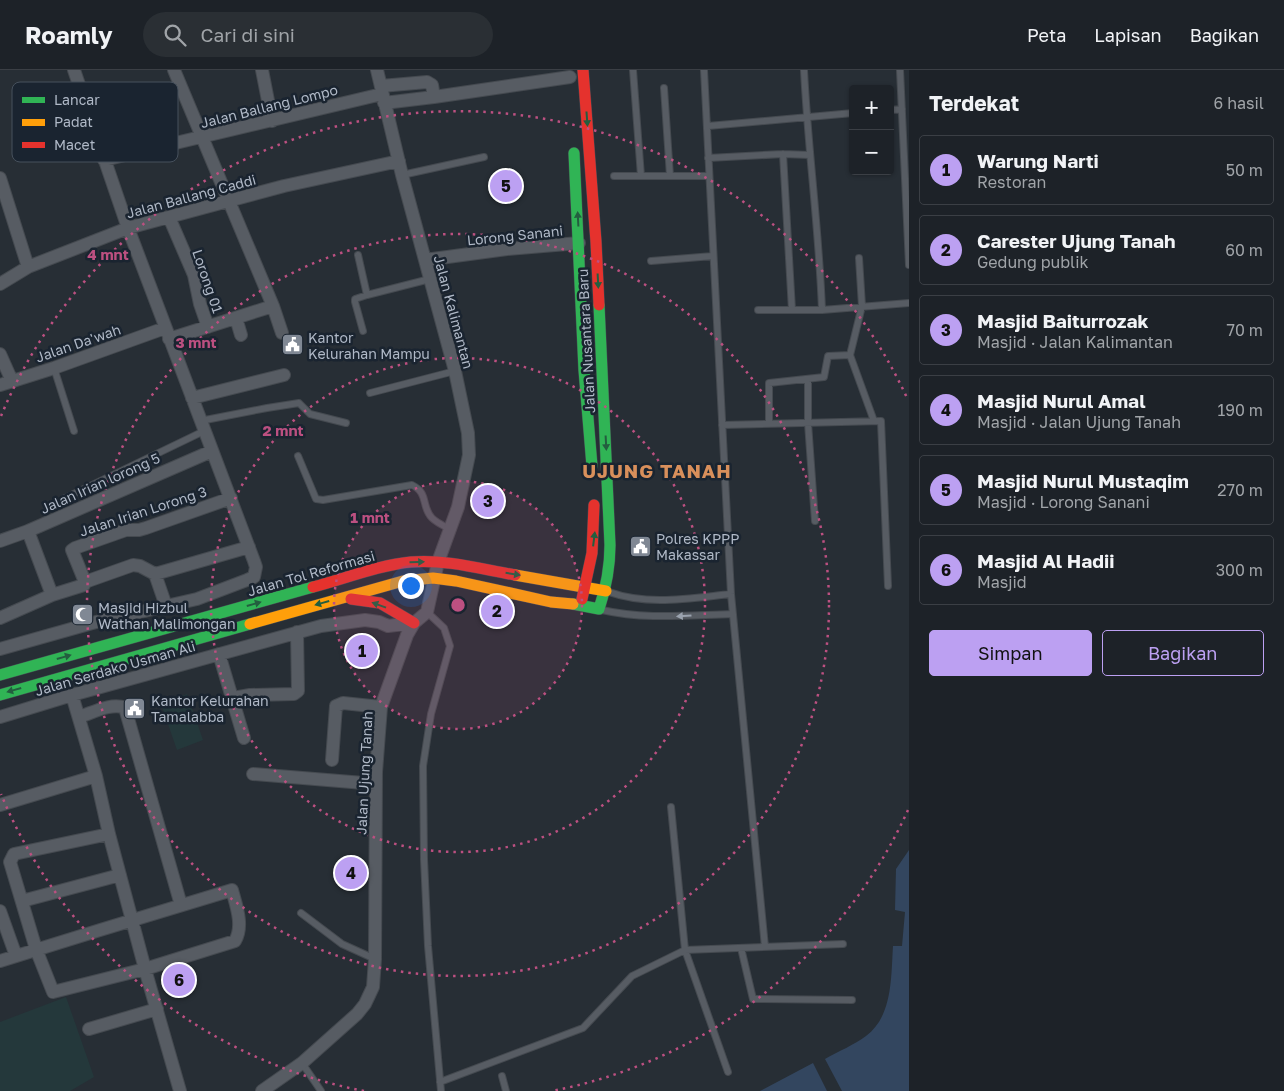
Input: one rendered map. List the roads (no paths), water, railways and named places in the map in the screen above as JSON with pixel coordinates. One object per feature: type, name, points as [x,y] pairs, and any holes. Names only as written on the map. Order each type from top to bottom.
[{"type":"highway","name":"Jalan Nusantara Baru","points":[[583,70],[596,242],[610,545],[610,570],[606,591],[599,609]]},
{"type":"highway","name":"Jalan Nusantara Baru","points":[[574,145],[592,475]]},
{"type":"highway","points":[[586,388],[603,387]]},
{"type":"highway","points":[[580,605],[590,570],[595,529],[594,493]]},
{"type":"highway","name":"Jalan Tol Reformasi","points":[[0,675],[396,564],[438,562],[606,591]]},
{"type":"highway","points":[[0,694],[403,581],[433,578],[456,581],[551,602],[599,609]]},
{"type":"highway","points":[[340,598],[380,603],[414,623]]},
{"type":"street","points":[[74,70],[78,82]]},
{"type":"street","points":[[174,70],[273,306],[282,333]]},
{"type":"street","points":[[262,70],[272,121]]},
{"type":"street","name":"Jalan Kalimantan","points":[[377,70],[402,175],[455,371],[468,433],[469,455],[460,499],[433,578],[427,612]]},
{"type":"street","name":"Jalan Ballang Lompo","points":[[178,143],[382,94],[416,82],[427,82],[432,85],[434,97],[570,78]]},
{"type":"street","name":"Jalan Ballang Caddi","points":[[0,284],[28,267],[128,228],[311,180],[399,161]]},
{"type":"street","points":[[0,649],[96,622],[197,599],[254,577],[256,567],[254,561],[167,334],[105,162]]},
{"type":"street","points":[[0,178],[8,198],[28,267]]},
{"type":"street","name":"Lorong 01","points":[[169,217],[194,275],[200,304],[208,327]]},
{"type":"street","name":"Lorong Sanani","points":[[425,260],[507,249],[579,243]]},
{"type":"street","name":"Jalan Da'wah","points":[[6,383],[167,334],[208,327],[273,306]]},
{"type":"street","points":[[236,318],[241,335]]},
{"type":"street","points":[[0,354],[6,383]]},
{"type":"street","points":[[192,398],[284,375]]},
{"type":"street","name":"Jalan Irian lorong 5","points":[[0,541],[28,532],[212,451]]},
{"type":"street","name":"Jalan Irian Lorong 3","points":[[85,582],[72,550],[75,548],[126,530],[146,528],[231,498]]},
{"type":"street","points":[[28,532],[52,595]]},
{"type":"street","points":[[155,574],[249,548]]},
{"type":"street","points":[[0,618],[52,595],[84,585],[85,582],[133,565],[140,566],[155,574],[166,606]]},
{"type":"street","points":[[414,623],[427,612]]},
{"type":"street","name":"Jalan Serdako Usman Ali","points":[[0,717],[296,632],[365,620],[379,622],[388,626],[414,623]]},
{"type":"street","name":"Jalan Ujung Tanah","points":[[262,1091],[302,1063],[357,1014],[365,1004],[373,987],[375,960],[376,784],[381,707],[407,635],[414,623]]},
{"type":"street","points":[[233,698],[250,694],[294,694],[298,691],[296,632]]},
{"type":"street","points":[[219,654],[244,738]]},
{"type":"street","points":[[72,695],[96,776],[109,834],[180,1091]]},
{"type":"street","points":[[332,760],[336,706],[343,702],[381,707]]},
{"type":"street","points":[[79,717],[111,707],[120,706],[125,708],[181,905]]},
{"type":"street","points":[[253,774],[376,784]]},
{"type":"street","points":[[0,805],[96,776]]},
{"type":"street","points":[[0,961],[36,949],[132,919],[232,890],[239,919],[238,936],[235,941],[145,969],[54,992],[36,949],[10,862],[14,854],[109,834]]},
{"type":"street","points":[[22,901],[120,875]]},
{"type":"street","points":[[0,911],[16,956]]},
{"type":"street","points":[[89,1029],[156,1009]]},
{"type":"lane","points":[[633,70],[641,176]]},
{"type":"lane","points":[[704,70],[731,594],[765,947]]},
{"type":"lane","points":[[804,70],[806,117],[820,262],[822,310]]},
{"type":"lane","points":[[900,70],[909,265]]},
{"type":"lane","points":[[664,88],[670,176]]},
{"type":"lane","points":[[894,110],[902,109]]},
{"type":"lane","points":[[708,126],[849,113]]},
{"type":"lane","points":[[708,158],[783,154],[810,155]]},
{"type":"lane","points":[[783,154],[792,310]]},
{"type":"lane","points":[[402,175],[484,156]]},
{"type":"lane","points":[[614,176],[709,176]]},
{"type":"lane","points":[[358,255],[367,295]]},
{"type":"lane","points":[[651,261],[713,256]]},
{"type":"lane","points":[[859,258],[862,306],[850,356],[874,421]]},
{"type":"lane","points":[[363,331],[355,300],[367,295],[430,279]]},
{"type":"lane","points":[[758,310],[822,310],[909,303]]},
{"type":"lane","points":[[769,424],[769,383],[824,378],[828,356],[850,356]]},
{"type":"lane","points":[[54,368],[74,431]]},
{"type":"lane","points":[[370,393],[455,371]]},
{"type":"lane","points":[[808,379],[808,423],[815,521]]},
{"type":"lane","points":[[63,499],[202,426],[267,408],[300,403],[310,414],[346,423]]},
{"type":"lane","points":[[722,426],[881,420],[888,586]]},
{"type":"lane","points":[[298,456],[316,499],[323,500],[412,485],[423,494],[432,518],[450,529]]},
{"type":"lane","points":[[606,591],[626,598],[652,600],[731,594]]},
{"type":"lane","points":[[599,609],[618,614],[652,617],[733,614]]},
{"type":"lane","points":[[427,612],[444,628],[450,646],[431,714],[423,766],[424,859],[428,946],[441,1091]]},
{"type":"lane","points":[[671,807],[685,950],[728,1072]]},
{"type":"lane","points":[[302,913],[342,944],[375,960]]},
{"type":"lane","points":[[440,1082],[583,1028],[632,976],[685,950],[843,944]]},
{"type":"lane","points":[[741,948],[753,999],[852,1000]]},
{"type":"lane","points":[[302,1063],[321,1091]]},
{"type":"lane","points":[[502,1076],[506,1091]]},
{"type":"water","points":[[909,850],[909,1091],[842,1091],[825,1059],[866,1036],[875,1028],[886,1007],[891,982],[893,946],[902,946],[905,912],[895,910],[896,869]]},
{"type":"water","points":[[813,1063],[827,1091],[760,1091]]},
{"type":"place","name":"Masjid Nurul Mustaqim","points":[[506,186]]},
{"type":"place","name":"Kantor Kelurahan Mampu","points":[[292,345]]},
{"type":"place","name":"Masjid Baiturrozak","points":[[488,501]]},
{"type":"place","name":"Polres KPPP Makassar","points":[[640,546]]},
{"type":"place","name":"Carester Ujung Tanah","points":[[497,611]]},
{"type":"place","name":"Masjid Hizbul Wathan Malimongan","points":[[82,615]]},
{"type":"place","name":"Warung Narti","points":[[362,651]]},
{"type":"place","name":"Kantor Kelurahan Tamalabba","points":[[135,708]]},
{"type":"place","name":"Masjid Nurul Amal","points":[[351,873]]},
{"type":"place","name":"Masjid Al Hadii","points":[[179,980]]},
{"type":"district","name":"UJUNG TANAH","points":[[657,470]]}]
